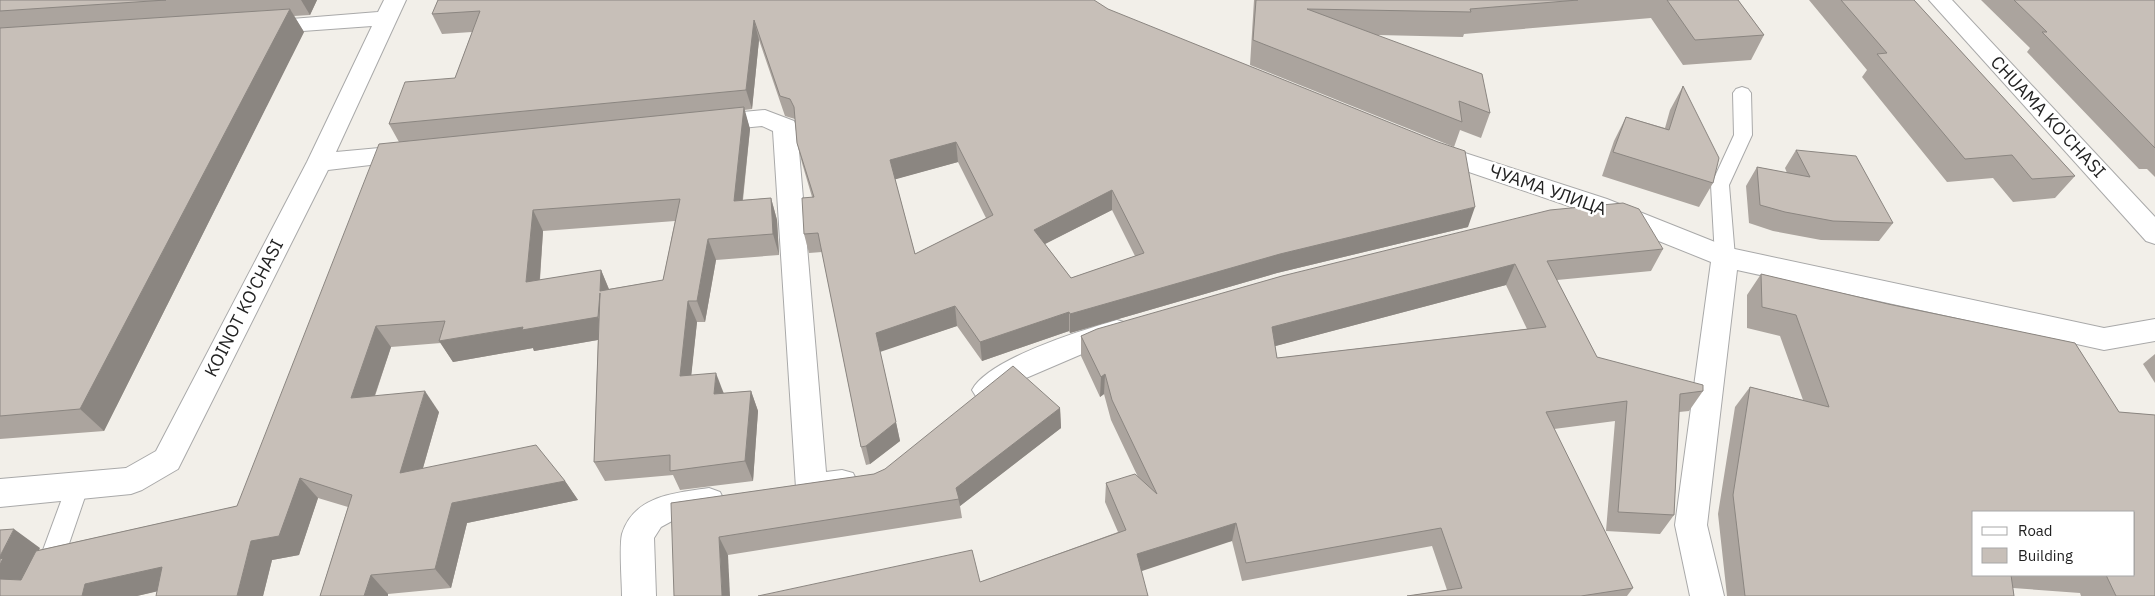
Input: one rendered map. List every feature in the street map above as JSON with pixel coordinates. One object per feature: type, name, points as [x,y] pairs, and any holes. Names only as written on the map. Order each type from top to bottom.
[{"type":"street","name":"CHUAMA KO'CHASI","points":[[1940,0],[2155,234]]},
{"type":"street","points":[[239,28],[392,9]]},
{"type":"street","name":"KOINOT KO'CHASI","points":[[0,493],[130,481],[167,460],[319,162],[392,9]]},
{"type":"street","points":[[686,126],[765,118],[785,127],[797,490],[868,479]]},
{"type":"street","name":"ЧУАМА УЛИЦА","points":[[1406,139],[1442,154],[1598,206],[1725,257],[2104,339],[2155,330]]},
{"type":"street","points":[[319,162],[438,150]]},
{"type":"street","points":[[1551,218],[1598,206]]},
{"type":"street","points":[[1707,596],[1691,525],[1725,257]]},
{"type":"street","points":[[970,404],[1009,373],[1089,339],[1136,326]]},
{"type":"street","points":[[639,596],[638,535],[650,517],[668,508],[735,499]]},
{"type":"lane","points":[[1725,257],[1720,185],[1743,135],[1742,93]]},
{"type":"lane","points":[[35,596],[47,573],[78,485]]},
{"type":"building","points":[[0,0],[166,0],[0,11]]},
{"type":"building","points":[[438,0],[1094,0],[1108,9],[1438,142],[1465,151],[1475,207],[1280,254],[1070,314],[1069,312],[980,342],[955,306],[876,333],[896,422],[866,446],[861,447],[818,233],[804,234],[802,198],[814,197],[797,143],[794,107],[790,99],[780,96],[754,20],[746,90],[389,124],[405,82],[455,78],[480,11],[432,14]],"holes":[[[956,142],[993,215],[915,254],[890,160]],[[1112,190],[1144,253],[1071,278],[1034,230]]]},
{"type":"building","points":[[1256,0],[1578,0],[1470,9],[1471,12],[1307,9],[1482,74],[1490,113],[1459,101],[1462,122],[1253,40]]},
{"type":"building","points":[[1667,0],[1738,0],[1764,35],[1695,40]]},
{"type":"building","points":[[1841,0],[1914,0],[2075,176],[2032,179],[2012,155],[1965,159],[1877,54],[1887,53]]},
{"type":"building","points":[[2014,0],[2155,0],[2155,148],[2042,32],[2047,32]]},
{"type":"building","points":[[290,9],[80,409],[0,416],[0,28]]},
{"type":"building","points":[[1683,86],[1719,158],[1713,183],[1613,152],[1626,117],[1669,130]]},
{"type":"building","points":[[744,107],[734,201],[771,198],[773,234],[708,239],[697,301],[688,301],[680,376],[716,373],[714,394],[751,391],[745,461],[670,471],[670,455],[594,462],[600,293],[598,317],[522,330],[523,327],[439,341],[445,321],[376,326],[351,398],[425,391],[400,473],[536,445],[565,481],[452,503],[435,569],[371,575],[364,596],[320,596],[352,495],[300,478],[279,536],[251,541],[237,596],[156,596],[162,567],[85,584],[82,596],[0,596],[0,579],[21,580],[36,551],[237,506],[379,144]],"holes":[[[680,199],[663,280],[600,291],[601,270],[526,282],[533,210]]]},
{"type":"building","points":[[1796,150],[1856,156],[1893,223],[1833,221],[1760,205],[1757,167],[1810,177]]},
{"type":"building","points":[[1623,203],[1639,209],[1663,249],[1547,261],[1597,357],[1703,385],[1703,391],[1680,394],[1674,515],[1618,512],[1627,401],[1546,412],[1633,588],[1581,596],[1407,596],[1462,588],[1441,528],[1246,563],[1236,523],[1137,554],[1148,596],[758,596],[972,550],[980,582],[1126,530],[1106,483],[1135,474],[1157,494],[1112,400],[1105,374],[1101,377],[1081,336],[1097,329],[1282,276],[1550,210]],"holes":[[[1515,264],[1546,327],[1277,358],[1272,327]]]},
{"type":"building","points":[[1761,274],[1888,304],[2075,343],[2119,412],[2155,415],[2155,596],[2116,596],[2106,576],[2135,576],[2135,511],[1972,511],[1972,576],[2011,576],[2014,596],[1745,596],[1733,495],[1750,387],[1829,407],[1796,315],[1762,307]]},
{"type":"building","points":[[1013,366],[1060,408],[956,488],[959,499],[719,537],[722,596],[674,596],[671,503],[874,474],[885,469]]},
{"type":"building","points":[[14,529],[0,556],[0,530]]}]
